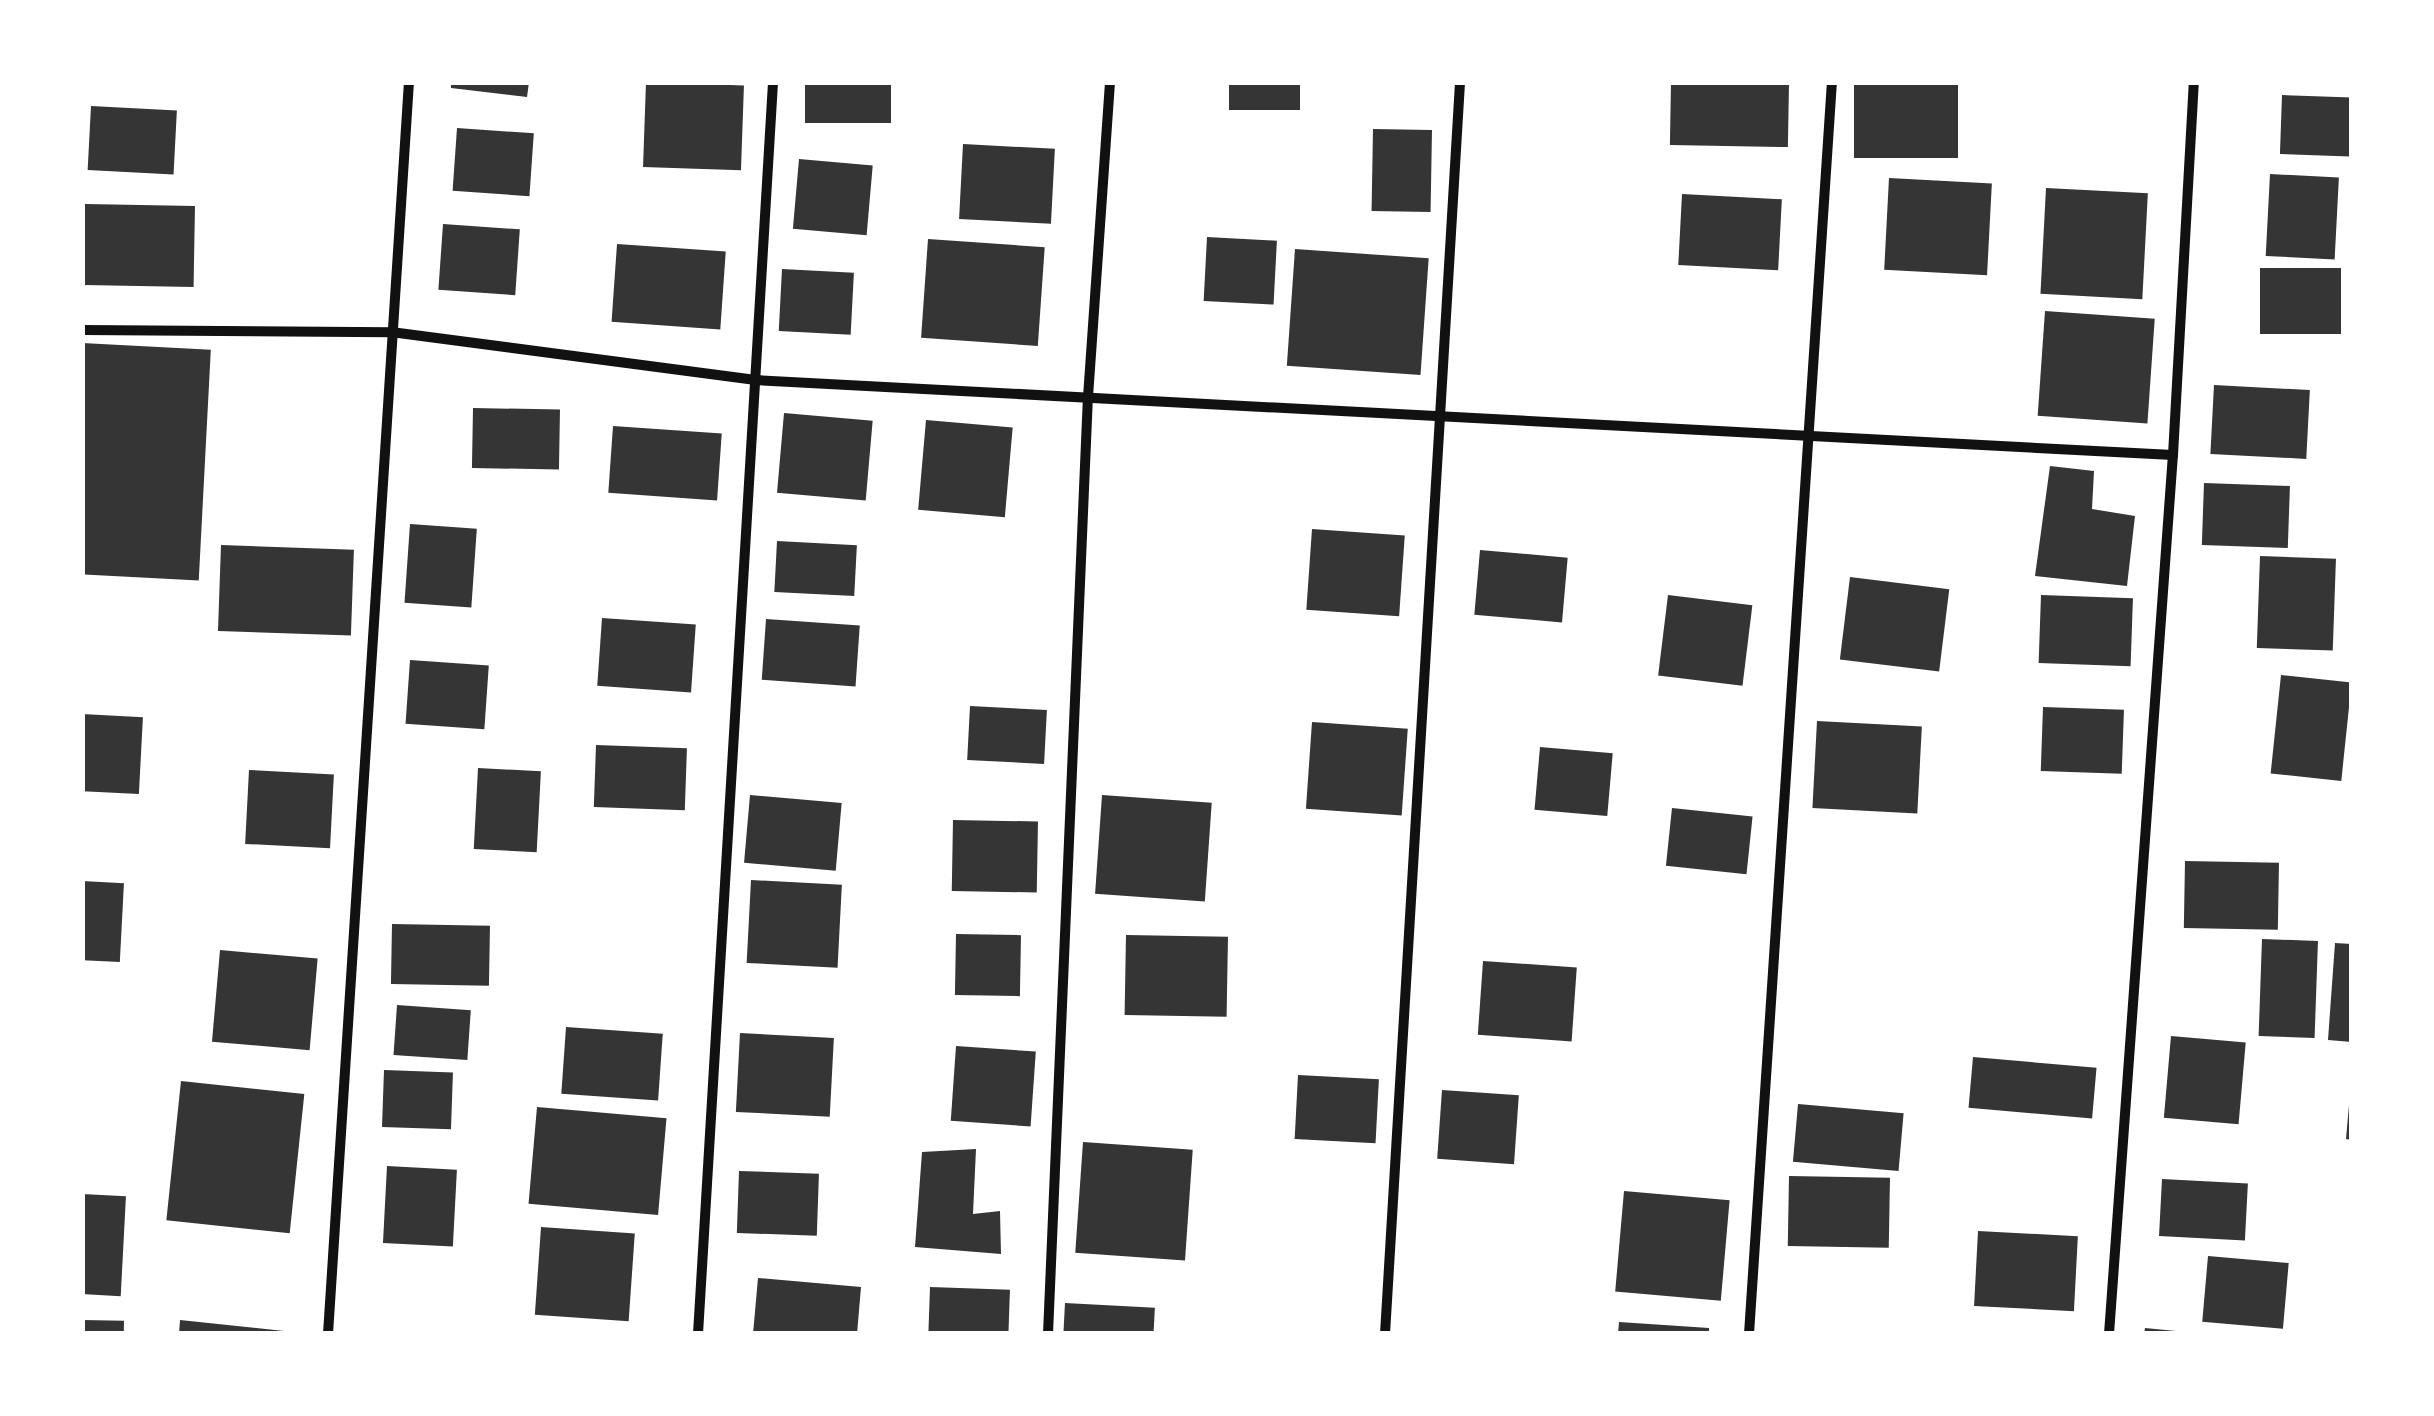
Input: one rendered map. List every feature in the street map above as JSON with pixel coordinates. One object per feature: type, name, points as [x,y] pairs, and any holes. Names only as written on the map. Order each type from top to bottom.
[{"type":"street","points":[[328,1334],[409,82]]},
{"type":"street","points":[[698,1334],[773,82]]},
{"type":"street","points":[[1048,1334],[1088,398],[1110,82]]},
{"type":"street","points":[[1385,1334],[1460,82]]},
{"type":"street","points":[[1749,1334],[1812,438],[1832,82]]},
{"type":"street","points":[[2110,1334],[2173,455],[2194,82]]},
{"type":"street","points":[[82,330],[391,332],[754,380],[2173,455]]},
{"type":"building","points":[[451,82],[529,82],[527,97],[451,88]]},
{"type":"building","points":[[646,82],[744,85],[741,170],[643,167]]},
{"type":"building","points":[[805,82],[891,82],[891,123],[805,123]]},
{"type":"building","points":[[1229,82],[1300,82],[1300,110],[1229,110]]},
{"type":"building","points":[[1671,82],[1789,84],[1788,147],[1670,145]]},
{"type":"building","points":[[1854,82],[1958,82],[1958,158],[1854,158]]},
{"type":"building","points":[[2282,95],[2352,97],[2350,156],[2280,154]]},
{"type":"building","points":[[91,106],[177,111],[174,174],[88,170]]},
{"type":"building","points":[[457,128],[534,133],[529,196],[453,191]]},
{"type":"building","points":[[1373,129],[1432,130],[1431,212],[1372,211]]},
{"type":"building","points":[[963,144],[1055,149],[1051,224],[959,219]]},
{"type":"building","points":[[799,159],[873,165],[867,235],[793,229]]},
{"type":"building","points":[[2270,174],[2339,178],[2335,259],[2266,256]]},
{"type":"building","points":[[1889,178],[1992,183],[1987,275],[1884,270]]},
{"type":"building","points":[[2046,188],[2148,193],[2142,299],[2040,294]]},
{"type":"building","points":[[1682,194],[1782,199],[1778,270],[1678,265]]},
{"type":"building","points":[[85,204],[195,206],[194,287],[84,285]]},
{"type":"building","points":[[443,224],[520,229],[515,295],[438,290]]},
{"type":"building","points":[[1207,237],[1277,241],[1274,305],[1204,301]]},
{"type":"building","points":[[928,239],[1045,247],[1038,346],[921,338]]},
{"type":"building","points":[[617,244],[726,252],[720,329],[612,322]]},
{"type":"building","points":[[1295,249],[1429,258],[1421,375],[1287,366]]},
{"type":"building","points":[[2260,268],[2341,268],[2341,334],[2260,334]]},
{"type":"building","points":[[782,269],[854,273],[851,335],[779,331]]},
{"type":"building","points":[[2045,311],[2155,319],[2147,423],[2038,416]]},
{"type":"building","points":[[82,343],[211,350],[199,580],[82,574]]},
{"type":"building","points":[[2214,385],[2310,390],[2306,459],[2210,454]]},
{"type":"building","points":[[473,408],[560,410],[559,470],[472,468]]},
{"type":"building","points":[[784,413],[873,421],[866,500],[777,493]]},
{"type":"building","points":[[926,420],[1013,428],[1005,517],[918,510]]},
{"type":"building","points":[[613,426],[722,434],[717,500],[608,493]]},
{"type":"building","points":[[2050,466],[2094,471],[2092,509],[2135,516],[2127,586],[2035,576]]},
{"type":"building","points":[[2204,483],[2290,486],[2288,548],[2202,545]]},
{"type":"building","points":[[410,524],[477,529],[471,607],[404,603]]},
{"type":"building","points":[[1312,529],[1405,535],[1399,616],[1306,610]]},
{"type":"building","points":[[777,541],[857,545],[854,596],[774,592]]},
{"type":"building","points":[[221,545],[354,550],[351,636],[218,631]]},
{"type":"building","points":[[1480,550],[1568,558],[1562,622],[1474,615]]},
{"type":"building","points":[[2260,556],[2336,559],[2333,651],[2257,648]]},
{"type":"building","points":[[1850,577],[1949,589],[1939,672],[1840,659]]},
{"type":"building","points":[[1668,595],[1752,605],[1742,686],[1658,675]]},
{"type":"building","points":[[2041,595],[2133,598],[2131,666],[2039,663]]},
{"type":"building","points":[[602,618],[696,625],[691,692],[597,686]]},
{"type":"building","points":[[766,619],[860,626],[856,686],[762,680]]},
{"type":"building","points":[[410,660],[489,666],[484,729],[406,724]]},
{"type":"building","points":[[2281,675],[2352,682],[2341,781],[2271,773]]},
{"type":"building","points":[[970,706],[1047,710],[1044,764],[967,760]]},
{"type":"building","points":[[2043,707],[2124,710],[2122,774],[2041,771]]},
{"type":"building","points":[[82,714],[143,717],[139,794],[82,791]]},
{"type":"building","points":[[1817,721],[1922,726],[1917,813],[1812,808]]},
{"type":"building","points":[[1312,722],[1408,729],[1402,815],[1306,809]]},
{"type":"building","points":[[596,745],[687,748],[685,810],[594,807]]},
{"type":"building","points":[[1540,747],[1613,753],[1607,816],[1535,810]]},
{"type":"building","points":[[478,768],[541,771],[537,852],[474,849]]},
{"type":"building","points":[[249,770],[334,774],[330,848],[245,844]]},
{"type":"building","points":[[750,795],[842,803],[836,871],[744,863]]},
{"type":"building","points":[[1102,795],[1212,803],[1205,901],[1095,894]]},
{"type":"building","points":[[1672,808],[1753,816],[1746,874],[1666,866]]},
{"type":"building","points":[[953,820],[1038,821],[1037,892],[952,891]]},
{"type":"building","points":[[2185,861],[2279,863],[2278,930],[2184,928]]},
{"type":"building","points":[[751,880],[842,885],[838,968],[747,963]]},
{"type":"building","points":[[82,881],[124,883],[120,962],[82,960]]},
{"type":"building","points":[[392,924],[490,926],[489,986],[391,984]]},
{"type":"building","points":[[956,934],[1021,935],[1020,996],[955,995]]},
{"type":"building","points":[[1126,935],[1228,937],[1227,1017],[1125,1015]]},
{"type":"building","points":[[2262,939],[2318,941],[2315,1038],[2259,1036]]},
{"type":"building","points":[[2335,943],[2352,944],[2352,1042],[2328,1040]]},
{"type":"building","points":[[220,950],[318,959],[310,1050],[212,1042]]},
{"type":"building","points":[[1483,961],[1577,968],[1572,1041],[1478,1035]]},
{"type":"building","points":[[397,1005],[471,1010],[467,1060],[394,1055]]},
{"type":"building","points":[[566,1027],[663,1034],[658,1101],[561,1094]]},
{"type":"building","points":[[740,1033],[834,1038],[830,1117],[736,1112]]},
{"type":"building","points":[[2171,1036],[2246,1043],[2239,1124],[2164,1118]]},
{"type":"building","points":[[956,1046],[1036,1052],[1031,1126],[951,1121]]},
{"type":"building","points":[[1973,1057],[2097,1068],[2092,1119],[1969,1108]]},
{"type":"building","points":[[384,1070],[453,1072],[451,1129],[382,1127]]},
{"type":"building","points":[[1298,1075],[1379,1079],[1376,1143],[1295,1139]]},
{"type":"building","points":[[181,1081],[304,1094],[290,1233],[166,1220]]},
{"type":"building","points":[[1442,1090],[1519,1095],[1514,1164],[1437,1159]]},
{"type":"building","points":[[1798,1104],[1904,1113],[1899,1171],[1793,1162]]},
{"type":"building","points":[[2352,1105],[2352,1140],[2346,1139]]},
{"type":"building","points":[[537,1107],[667,1118],[658,1215],[529,1204]]},
{"type":"building","points":[[1083,1142],[1193,1150],[1185,1260],[1075,1253]]},
{"type":"building","points":[[976,1149],[973,1214],[1000,1211],[1001,1254],[915,1247],[922,1152]]},
{"type":"building","points":[[387,1166],[457,1170],[453,1247],[383,1243]]},
{"type":"building","points":[[739,1171],[819,1174],[817,1236],[737,1233]]},
{"type":"building","points":[[1789,1176],[1890,1178],[1889,1248],[1788,1246]]},
{"type":"building","points":[[2162,1179],[2248,1184],[2245,1240],[2159,1236]]},
{"type":"building","points":[[1624,1191],[1730,1200],[1721,1301],[1615,1292]]},
{"type":"building","points":[[82,1194],[126,1196],[121,1296],[82,1294]]},
{"type":"building","points":[[541,1227],[635,1234],[629,1321],[535,1315]]},
{"type":"building","points":[[1978,1231],[2078,1236],[2074,1311],[1974,1306]]},
{"type":"building","points":[[2208,1256],[2289,1263],[2283,1329],[2202,1322]]},
{"type":"building","points":[[758,1278],[861,1287],[857,1334],[753,1334]]},
{"type":"building","points":[[930,1287],[1010,1290],[1008,1334],[928,1334]]},
{"type":"building","points":[[1065,1303],[1155,1308],[1153,1334],[1063,1334]]},
{"type":"building","points":[[82,1320],[124,1321],[124,1334],[82,1334]]},
{"type":"building","points":[[180,1320],[284,1331],[284,1334],[179,1334]]},
{"type":"building","points":[[1619,1322],[1709,1328],[1709,1334],[1618,1334]]},
{"type":"building","points":[[2145,1328],[2176,1331],[2176,1334],[2144,1334]]}]
